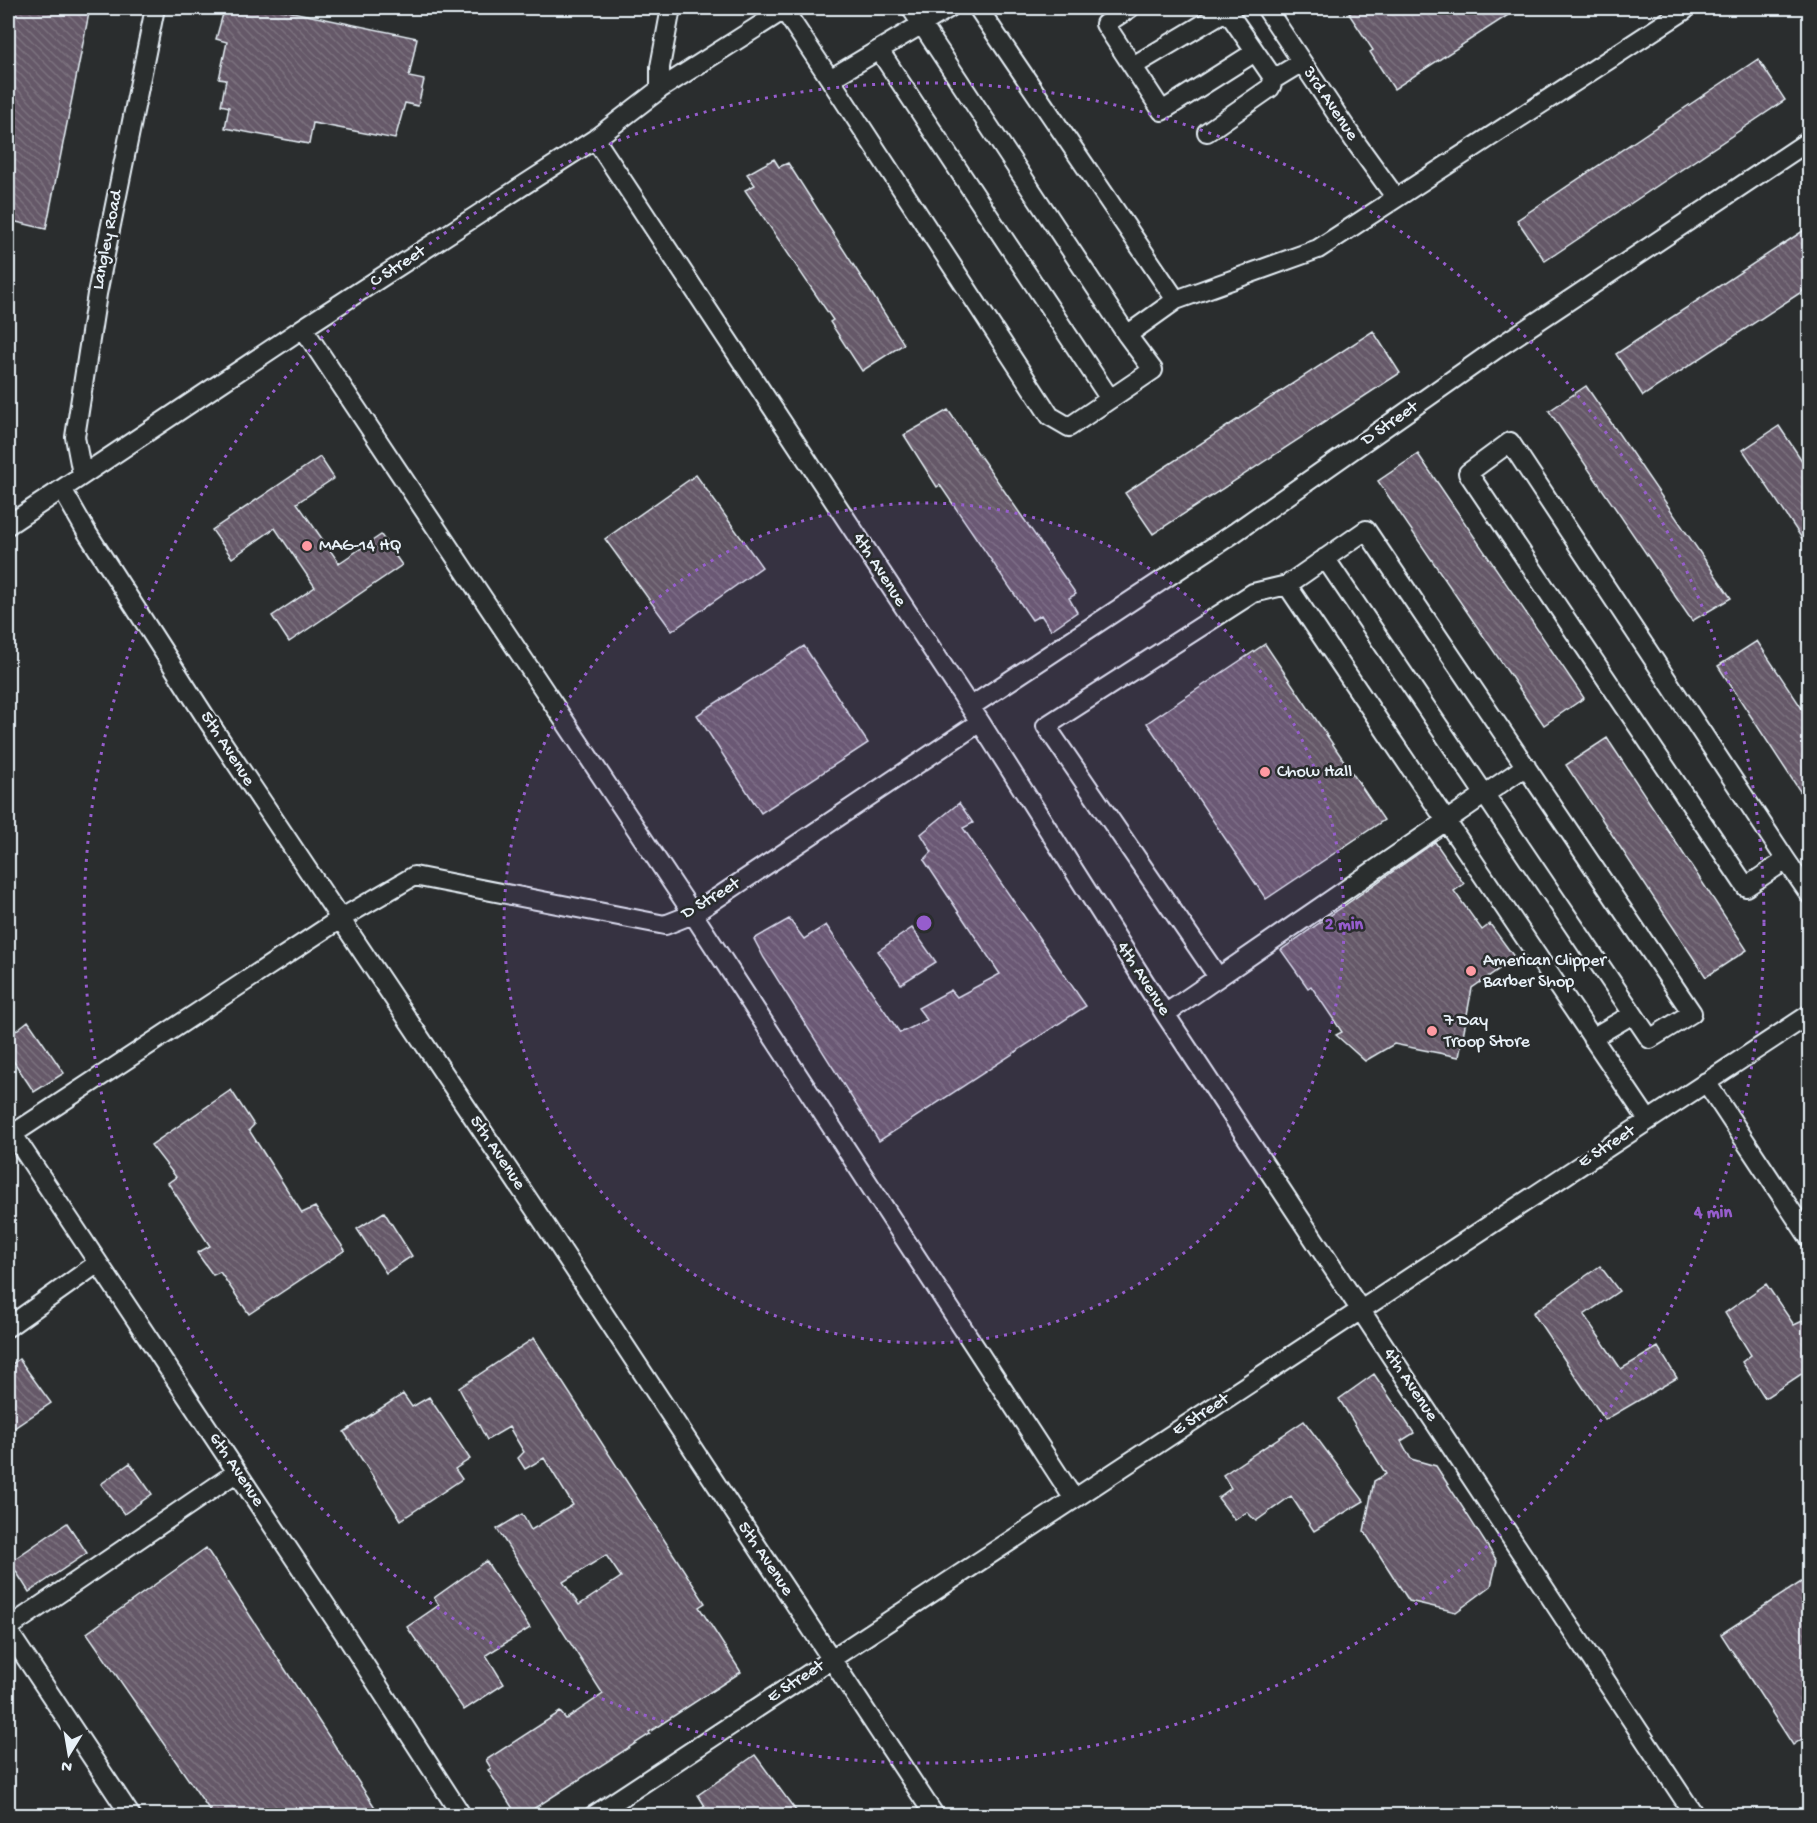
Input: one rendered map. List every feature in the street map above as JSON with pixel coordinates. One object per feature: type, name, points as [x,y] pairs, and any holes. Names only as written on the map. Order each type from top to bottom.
[{"type":"street","name":"Langley Road","points":[[82,474],[75,437],[97,294],[155,8]]},
{"type":"street","points":[[660,89],[660,67],[671,8]]},
{"type":"street","points":[[786,9],[1050,416],[1069,427],[1153,370],[911,8]]},
{"type":"street","points":[[830,79],[949,8]]},
{"type":"street","points":[[978,8],[1176,300]]},
{"type":"street","points":[[1130,8],[1105,24],[1162,111],[1255,52]]},
{"type":"street","name":"3rd Avenue","points":[[1266,8],[1354,140],[1396,198]]},
{"type":"street","points":[[1128,335],[1176,300],[1318,249],[1685,10],[1683,8]]},
{"type":"street","name":"C Street","points":[[8,525],[303,328],[595,139],[660,89],[786,9]]},
{"type":"street","points":[[1133,66],[1226,9],[1274,79]]},
{"type":"street","points":[[879,50],[1110,399]]},
{"type":"street","points":[[1207,132],[1270,88],[1274,79],[1302,62]]},
{"type":"street","name":"4th Avenue","points":[[595,139],[970,707],[1164,1014],[1695,1815]]},
{"type":"street","name":"D Street","points":[[970,707],[1234,533],[1502,345],[1809,140]]},
{"type":"street","points":[[303,328],[693,914],[1074,1498]]},
{"type":"street","points":[[1786,860],[1746,887],[1468,473],[1510,442],[1786,860],[1809,895]]},
{"type":"street","name":"5th Avenue","points":[[62,489],[86,531],[208,721],[935,1815]]},
{"type":"street","points":[[1218,977],[1046,726],[1253,593],[1287,585],[1325,558],[1366,530],[1692,1012],[1650,1039],[1325,558]]},
{"type":"street","points":[[1287,585],[1648,1120]]},
{"type":"street","name":"D Street","points":[[10,1130],[340,919],[414,876],[665,925],[693,914],[980,723]]},
{"type":"street","points":[[1164,1014],[1526,766]]},
{"type":"street","points":[[1592,1038],[1633,1014]]},
{"type":"street","name":"E Street","points":[[593,1815],[1809,1014]]},
{"type":"street","points":[[1706,1082],[1809,1239]]},
{"type":"street","name":"6th Avenue","points":[[10,1130],[462,1815]]},
{"type":"street","points":[[8,1327],[98,1263]]},
{"type":"street","points":[[131,1815],[8,1629],[237,1472]]},
{"type":"building","points":[[8,8],[90,8],[46,229],[8,220]]},
{"type":"building","points":[[241,8],[273,8],[417,38],[409,77],[424,80],[418,106],[405,103],[395,139],[313,123],[309,144],[225,128],[229,107],[221,105],[226,80],[219,79],[227,42],[216,39],[224,10],[239,13]]},
{"type":"building","points":[[1358,8],[1519,8],[1394,89],[1370,52],[1373,50],[1349,14]]},
{"type":"building","points":[[1758,59],[1785,100],[1545,261],[1517,220]]},
{"type":"building","points":[[774,159],[779,167],[788,163],[904,344],[862,371],[830,322],[833,320],[745,190],[755,185],[747,174]]},
{"type":"building","points":[[1809,227],[1809,287],[1643,396],[1616,354]]},
{"type":"building","points":[[1373,331],[1400,373],[1153,534],[1125,493]]},
{"type":"building","points":[[1586,386],[1731,598],[1692,621],[1549,411]]},
{"type":"building","points":[[948,410],[1076,594],[1069,598],[1077,612],[1051,630],[1041,615],[1032,620],[940,485],[937,487],[904,435]]},
{"type":"building","points":[[1779,426],[1809,471],[1809,549],[1743,450]]},
{"type":"building","points":[[1418,454],[1584,698],[1544,725],[1378,481]]},
{"type":"building","name":"MAG-14 HQ","points":[[320,457],[334,478],[297,503],[339,563],[381,535],[402,565],[289,642],[272,616],[315,587],[275,528],[232,558],[212,530]]},
{"type":"building","points":[[696,475],[762,567],[672,631],[605,539]]},
{"type":"building","points":[[1757,641],[1809,719],[1809,805],[1718,666]]},
{"type":"building","name":"Chow Hall","points":[[1265,644],[1384,820],[1266,899],[1147,723]]},
{"type":"building","points":[[804,646],[868,743],[761,813],[697,715]]},
{"type":"building","points":[[1607,738],[1747,950],[1706,977],[1566,765]]},
{"type":"building","points":[[959,803],[973,823],[963,828],[1086,1006],[879,1141],[754,939],[789,919],[804,939],[826,925],[900,1033],[927,1020],[918,1008],[951,990],[957,997],[1000,974],[924,860],[932,852],[921,834]]},
{"type":"building","points":[[1435,842],[1464,884],[1454,891],[1482,930],[1490,924],[1515,958],[1472,988],[1459,1057],[1394,1044],[1365,1061],[1336,1035],[1342,1032],[1311,986],[1308,988],[1281,950]]},
{"type":"building","points":[[912,928],[936,962],[901,984],[878,951]]},
{"type":"building","points":[[28,1021],[64,1073],[34,1092],[8,1053],[8,1037]]},
{"type":"building","points":[[231,1090],[254,1125],[249,1130],[302,1213],[315,1207],[345,1250],[249,1314],[220,1272],[213,1275],[197,1253],[210,1246],[168,1183],[176,1177],[151,1145]]},
{"type":"building","points":[[384,1212],[412,1256],[386,1273],[357,1229]]},
{"type":"building","points":[[1600,1266],[1619,1291],[1584,1315],[1621,1369],[1658,1347],[1677,1378],[1605,1420],[1533,1313]]},
{"type":"building","points":[[1766,1284],[1794,1325],[1809,1318],[1809,1369],[1765,1398],[1742,1362],[1751,1355],[1725,1313]]},
{"type":"building","points":[[534,1338],[705,1603],[699,1607],[741,1672],[524,1815],[517,1815],[488,1770],[491,1768],[486,1760],[560,1712],[566,1719],[603,1694],[497,1529],[522,1514],[531,1530],[573,1505],[544,1458],[525,1469],[518,1458],[524,1452],[509,1427],[487,1440],[459,1388]],"holes":[[[606,1555],[621,1577],[579,1605],[563,1582]]]},
{"type":"building","points":[[19,1359],[51,1403],[8,1432],[8,1367]]},
{"type":"building","points":[[1374,1374],[1414,1433],[1401,1441],[1411,1459],[1436,1466],[1497,1561],[1491,1586],[1456,1612],[1409,1601],[1364,1531],[1374,1481],[1386,1474],[1339,1399]]},
{"type":"building","points":[[403,1394],[412,1407],[429,1397],[470,1459],[455,1469],[462,1479],[401,1520],[344,1432]]},
{"type":"building","points":[[1304,1421],[1364,1501],[1314,1531],[1291,1496],[1256,1521],[1247,1512],[1235,1520],[1218,1498],[1231,1488],[1223,1475]]},
{"type":"building","points":[[130,1463],[152,1494],[124,1514],[101,1484]]},
{"type":"building","points":[[67,1523],[87,1553],[29,1592],[10,1562]]},
{"type":"building","points":[[206,1548],[380,1815],[213,1815],[87,1633]]},
{"type":"building","points":[[486,1561],[530,1628],[486,1655],[504,1684],[464,1710],[407,1627],[439,1605],[434,1598]]},
{"type":"building","points":[[1809,1577],[1809,1734],[1793,1745],[1721,1634]]},
{"type":"building","points":[[755,1755],[799,1815],[691,1815],[705,1806],[698,1795]]},
{"type":"place","name":"MAG-14 HQ","points":[[307,546]]},
{"type":"place","name":"Chow Hall","points":[[1265,772]]},
{"type":"place","name":"American Clipper Barber Shop","points":[[1471,971]]},
{"type":"place","name":"7 Day Troop Store","points":[[1432,1031]]}]
